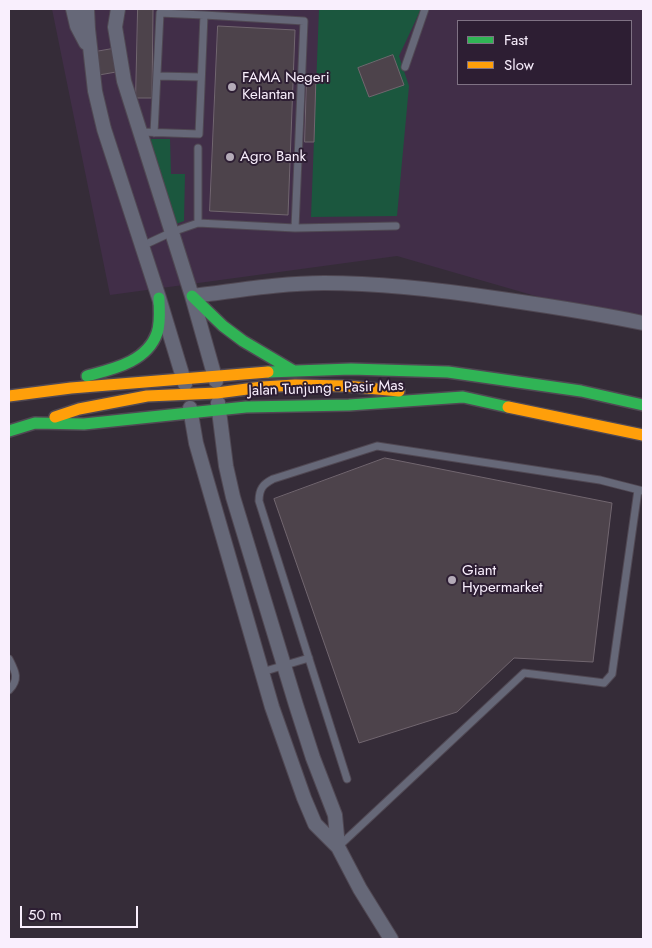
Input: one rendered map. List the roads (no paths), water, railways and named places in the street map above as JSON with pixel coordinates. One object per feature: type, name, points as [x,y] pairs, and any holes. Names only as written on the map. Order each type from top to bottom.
[{"type":"main road","points":[[192,296],[223,326],[243,341],[292,370]]},
{"type":"main road","points":[[11,396],[110,370],[130,363],[142,356],[157,333],[159,298]]},
{"type":"main road","name":"Jalan Tunjung - Pasir Mas","points":[[11,396],[215,375],[292,370],[448,372],[563,388],[643,405]]},
{"type":"main road","points":[[34,423],[79,408],[147,396],[217,393],[295,385],[346,386],[463,397]]},
{"type":"main road","name":"Jalan Tunjung - Pasir Mas","points":[[9,431],[34,423],[84,424],[246,407],[349,405],[463,397],[643,435]]},
{"type":"street","points":[[73,9],[78,26],[90,50]]},
{"type":"street","points":[[87,9],[95,91],[104,130],[184,378],[196,443],[262,672],[307,807],[315,824],[338,847],[360,889],[391,939]]},
{"type":"street","points":[[118,9],[115,28],[124,81],[147,132],[172,232],[215,375],[221,438],[228,474],[283,666],[313,758],[335,815],[338,847]]},
{"type":"street","points":[[192,296],[278,286],[323,283],[372,284],[428,288],[643,323]]},
{"type":"lane","points":[[404,67],[425,9]]},
{"type":"lane","points":[[204,15],[198,134],[147,132],[157,76],[160,14],[204,15],[304,21],[295,228]]},
{"type":"lane","points":[[157,76],[201,77]]},
{"type":"lane","points":[[198,148],[198,223]]},
{"type":"lane","points":[[142,246],[172,232],[198,223],[295,228],[396,226]]},
{"type":"lane","points":[[338,847],[524,673],[604,683],[608,679],[612,674],[640,490],[600,480],[377,446],[264,483],[259,491],[260,501],[347,779]]},
{"type":"lane","points":[[262,672],[309,658]]},
{"type":"lane","points":[[9,659],[16,676],[15,684],[9,690]]},
{"type":"place","name":"FAMA Negeri Kelantan","points":[[232,87]]},
{"type":"place","name":"Agro Bank","points":[[230,157]]},
{"type":"place","name":"Giant Hypermarket","points":[[452,580]]}]
